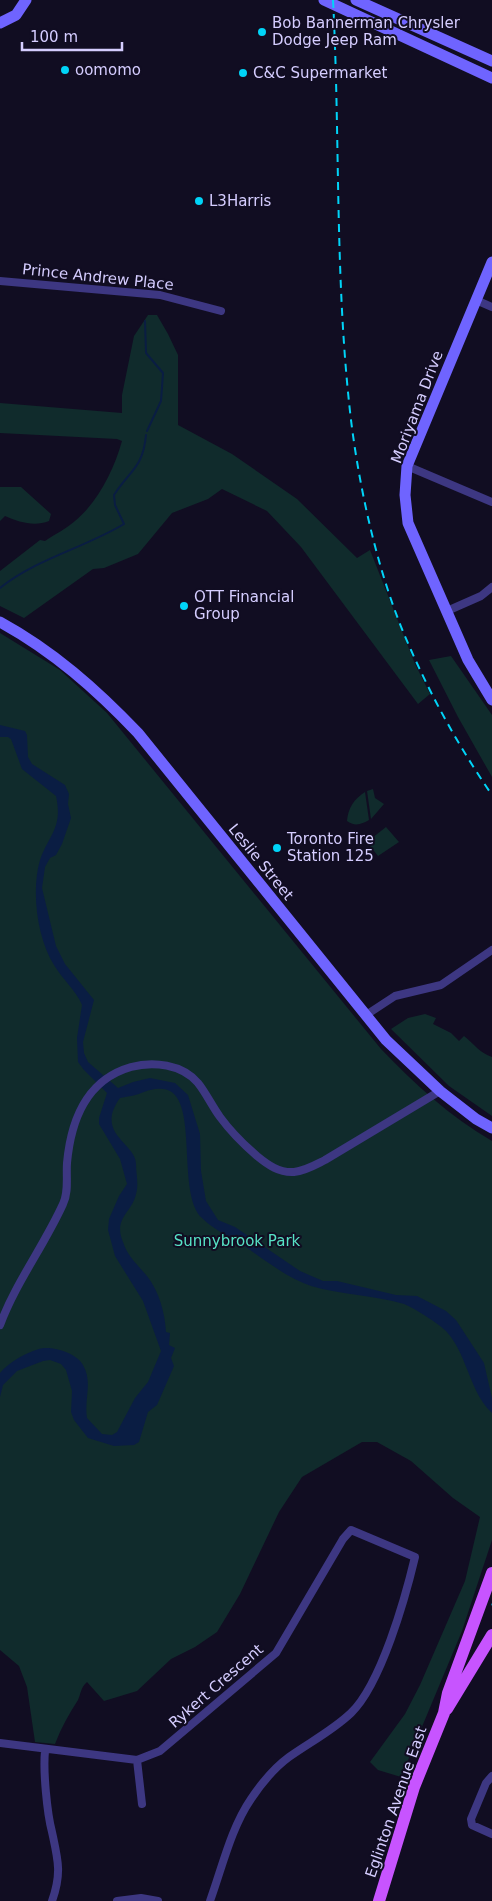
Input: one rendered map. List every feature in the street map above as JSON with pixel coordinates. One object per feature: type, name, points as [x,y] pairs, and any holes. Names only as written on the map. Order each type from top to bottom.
[{"type":"main road","points":[[0,23],[16,15],[26,0]]},
{"type":"main road","points":[[324,0],[492,78]]},
{"type":"main road","points":[[356,0],[492,61]]},
{"type":"main road","name":"Moriyama Drive","points":[[492,262],[407,466],[405,495],[408,523],[468,660],[492,700]]},
{"type":"main road","name":"Leslie Street","points":[[0,622],[35,641],[74,671],[104,698],[138,733],[386,1040],[440,1090],[476,1119],[492,1128]]},
{"type":"main road","name":"Eglinton Avenue East","points":[[379,1901],[414,1787],[444,1713],[448,1693],[492,1573]]},
{"type":"main road","name":"Eglinton Avenue East","points":[[444,1713],[456,1698],[492,1635]]},
{"type":"street","name":"Prince Andrew Place","points":[[0,281],[160,294],[221,311]]},
{"type":"street","points":[[476,300],[492,307]]},
{"type":"street","points":[[407,466],[492,502]]},
{"type":"street","points":[[447,611],[481,596],[492,586]]},
{"type":"street","points":[[366,1015],[395,996],[441,985],[492,950]]},
{"type":"street","points":[[0,1325],[15,1290],[66,1196],[67,1164],[77,1117],[85,1099],[98,1084],[117,1072],[147,1064],[168,1066],[183,1071],[197,1082],[224,1123],[246,1146],[272,1167],[290,1172],[309,1168],[325,1160],[440,1090]]},
{"type":"street","name":"Rykert Crescent","points":[[0,1743],[45,1751],[138,1760],[160,1751],[181,1735],[212,1705],[276,1653],[343,1540],[351,1530],[416,1557],[377,1676],[352,1712],[332,1730],[288,1758],[249,1801],[235,1832],[210,1901]]},
{"type":"street","points":[[45,1751],[51,1831],[57,1850],[60,1874],[55,1900]]},
{"type":"street","points":[[138,1760],[142,1804]]},
{"type":"street","points":[[492,1776],[486,1783],[471,1819],[472,1825],[492,1834]]},
{"type":"street","points":[[117,1901],[141,1898],[158,1901]]},
{"type":"green space","points":[[148,315],[157,315],[178,355],[178,425],[232,454],[297,499],[357,558],[370,550],[415,664],[430,694],[418,704],[301,547],[267,511],[222,489],[208,499],[172,513],[138,554],[104,568],[93,569],[24,618],[0,606],[0,571],[40,540],[45,541],[68,527],[91,505],[110,474],[122,441],[117,439],[0,433],[0,403],[122,413],[122,395],[134,336]]},
{"type":"green space","points":[[0,487],[21,487],[51,514],[49,521],[32,524],[5,516],[0,521]]},
{"type":"green space","name":"Sunnybrook Park","points":[[0,633],[60,670],[107,713],[381,1049],[433,1099],[461,1121],[492,1141],[492,1540],[462,1631],[401,1777],[378,1770],[370,1762],[405,1714],[420,1685],[465,1581],[480,1517],[453,1498],[411,1461],[377,1442],[362,1442],[302,1477],[279,1512],[240,1594],[217,1632],[195,1647],[171,1659],[137,1691],[104,1701],[87,1682],[82,1688],[78,1700],[65,1721],[55,1744],[35,1742],[27,1687],[19,1666],[0,1650]]},
{"type":"green space","points":[[451,656],[492,715],[492,777],[429,660]]},
{"type":"green space","points":[[373,789],[375,798],[384,804],[371,819],[367,791]]},
{"type":"green space","points":[[365,792],[369,820],[358,824],[350,823],[347,821],[350,808]]},
{"type":"green space","points":[[386,827],[399,842],[378,856],[367,842]]},
{"type":"green space","points":[[425,1014],[436,1018],[433,1024],[451,1033],[459,1041],[464,1036],[481,1051],[492,1057],[492,1116],[449,1086],[391,1029],[408,1018]]},
{"type":"water","points":[[0,725],[25,731],[27,735],[28,757],[32,764],[65,785],[69,794],[68,804],[71,818],[62,844],[56,855],[50,858],[45,867],[42,888],[56,946],[65,964],[94,1000],[83,1042],[84,1053],[88,1062],[118,1088],[150,1078],[175,1083],[188,1095],[200,1134],[201,1171],[206,1201],[218,1220],[235,1227],[300,1271],[323,1281],[337,1281],[396,1295],[417,1296],[446,1311],[456,1320],[484,1363],[492,1398],[492,1413],[483,1403],[454,1342],[446,1331],[436,1323],[404,1304],[322,1289],[301,1282],[274,1267],[206,1222],[194,1205],[190,1188],[185,1125],[181,1107],[174,1094],[163,1089],[120,1098],[113,1110],[112,1121],[118,1137],[130,1150],[136,1164],[137,1190],[134,1201],[124,1216],[120,1227],[123,1242],[127,1252],[155,1288],[163,1310],[166,1332],[170,1333],[169,1345],[175,1348],[171,1358],[174,1366],[157,1405],[148,1412],[139,1442],[134,1445],[114,1446],[88,1438],[74,1420],[71,1412],[72,1391],[66,1370],[61,1364],[50,1360],[17,1371],[3,1385],[0,1397],[0,1373],[13,1362],[23,1355],[39,1349],[50,1348],[63,1351],[80,1361],[86,1371],[88,1384],[87,1418],[102,1434],[112,1435],[117,1432],[135,1398],[148,1382],[161,1351],[143,1301],[115,1256],[108,1230],[109,1219],[119,1196],[127,1184],[120,1159],[99,1124],[107,1093],[78,1062],[77,1038],[82,1005],[48,954],[43,942],[37,914],[37,872],[58,816],[56,796],[22,769],[11,739],[0,737]]},
{"type":"waterway","points":[[145,321],[146,353],[163,373],[161,401],[147,431]]},
{"type":"waterway","points":[[0,588],[29,569],[124,524],[115,505],[114,495],[139,462],[146,435]]},
{"type":"railway","points":[[333,0],[340,252],[345,352],[349,402],[363,496],[379,561],[399,622],[411,650],[448,724],[492,795]]},
{"type":"place","name":"Bob Bannerman Chrysler Dodge Jeep Ram","points":[[262,32]]},
{"type":"place","name":"oomomo","points":[[65,70]]},
{"type":"place","name":"C&C Supermarket","points":[[243,73]]},
{"type":"place","name":"L3Harris","points":[[199,201]]},
{"type":"place","name":"OTT Financial Group","points":[[184,606]]},
{"type":"place","name":"Toronto Fire Station 125","points":[[277,848]]}]
